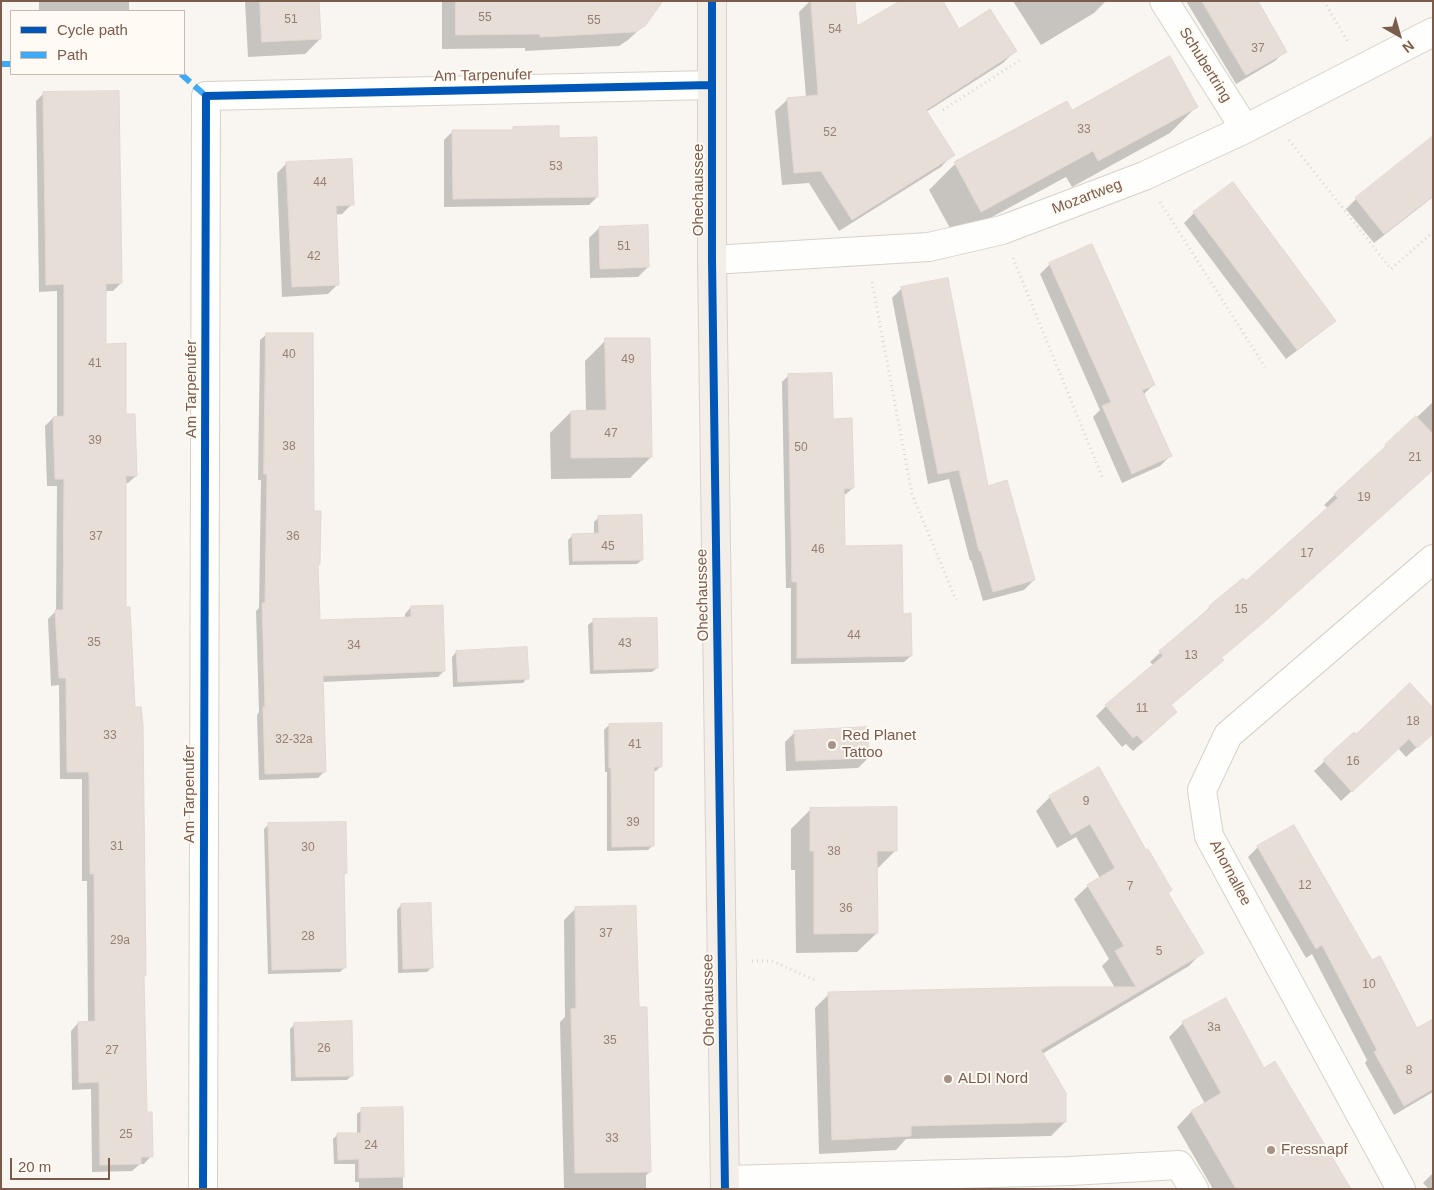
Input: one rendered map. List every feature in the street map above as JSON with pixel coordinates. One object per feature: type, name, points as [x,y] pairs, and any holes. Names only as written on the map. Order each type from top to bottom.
[{"type":"main road","name":"Ohechaussee","points":[[712,1],[712,260],[725,1184]]},
{"type":"street","name":"Schubertring","points":[[1164,1],[1245,129]]},
{"type":"street","name":"Mozartweg","points":[[712,260],[929,247],[1002,230],[1144,176],[1245,129],[1433,32]]},
{"type":"street","name":"Am Tarpenufer","points":[[203,1189],[206,96],[712,85]]},
{"type":"street","name":"Ahornallee","points":[[1401,1189],[1209,836],[1202,790],[1228,735],[1433,559]]},
{"type":"street","points":[[725,1184],[1180,1165],[1194,1189]]},
{"type":"path","points":[[1324,1],[1364,68]]},
{"type":"path","points":[[942,110],[1020,60]]},
{"type":"path","points":[[1270,116],[1391,269],[1433,232]]},
{"type":"path","points":[[1144,176],[1265,367]]},
{"type":"path","points":[[1002,230],[1103,479]]},
{"type":"path","points":[[866,252],[912,494],[956,600]]},
{"type":"path","points":[[722,962],[772,961],[815,980]]},
{"type":"building","points":[[260,1],[319,1],[321,39],[262,42]]},
{"type":"building","points":[[456,1],[663,1],[645,26],[635,32],[540,37],[540,34],[456,35]]},
{"type":"building","points":[[811,1],[855,1],[857,26],[900,1],[943,1],[959,29],[990,9],[1017,51],[926,110],[955,155],[852,220],[821,171],[794,173],[787,98],[818,95]]},
{"type":"building","points":[[1202,1],[1258,1],[1287,52],[1246,75]]},
{"type":"building","points":[[1170,56],[1198,107],[1098,161],[1093,151],[981,212],[954,162],[1067,101],[1072,110]]},
{"type":"building","points":[[119,91],[122,283],[106,284],[106,344],[126,343],[126,414],[135,414],[137,476],[126,476],[126,607],[130,607],[135,707],[141,707],[143,725],[146,975],[144,975],[147,1112],[152,1112],[153,1157],[141,1157],[141,1164],[100,1165],[99,1082],[79,1083],[78,1022],[95,1021],[94,874],[90,874],[89,772],[67,772],[66,678],[59,678],[55,610],[63,610],[64,479],[55,479],[53,417],[64,416],[64,284],[46,285],[43,92]]},
{"type":"building","points":[[559,126],[559,138],[597,137],[598,197],[453,199],[452,130],[513,130],[513,127]]},
{"type":"building","points":[[1433,136],[1433,196],[1384,234],[1355,198]]},
{"type":"building","points":[[352,159],[354,205],[336,206],[339,285],[292,287],[286,162]]},
{"type":"building","points":[[1233,182],[1336,321],[1297,350],[1193,212]]},
{"type":"building","points":[[648,225],[649,267],[600,269],[599,227]]},
{"type":"building","points":[[1092,244],[1155,385],[1142,390],[1172,456],[1132,474],[1102,406],[1111,402],[1049,263]]},
{"type":"building","points":[[948,278],[988,486],[1007,480],[1035,580],[993,592],[981,551],[979,551],[959,470],[938,474],[901,287]]},
{"type":"building","points":[[266,333],[313,333],[314,511],[321,511],[320,564],[318,564],[320,620],[411,617],[411,606],[443,605],[445,671],[323,676],[326,772],[265,774],[262,603],[265,603],[267,474],[264,474]]},
{"type":"building","points":[[605,338],[650,338],[652,457],[571,458],[571,411],[606,410]]},
{"type":"building","points":[[832,373],[833,419],[852,418],[854,488],[844,489],[845,546],[902,545],[903,614],[911,613],[912,656],[797,658],[797,582],[792,582],[788,374]]},
{"type":"building","points":[[1416,416],[1433,434],[1433,470],[1264,622],[1221,658],[1224,660],[1171,705],[1177,712],[1143,742],[1137,735],[1133,738],[1105,705],[1163,656],[1159,651],[1210,608],[1209,606],[1243,578],[1246,581],[1338,498],[1334,494]]},
{"type":"building","points":[[642,515],[643,560],[573,561],[572,534],[599,533],[598,516]]},
{"type":"building","points":[[657,618],[658,668],[594,670],[593,619]]},
{"type":"building","points":[[527,647],[529,679],[458,682],[456,651]]},
{"type":"building","points":[[1410,683],[1433,708],[1433,734],[1417,748],[1409,739],[1352,792],[1323,760],[1354,732],[1356,734]]},
{"type":"building","points":[[662,723],[662,767],[654,767],[654,846],[612,847],[609,724]]},
{"type":"building","name":"Red Planet Tattoo","points":[[867,727],[869,758],[796,761],[794,731]]},
{"type":"building","name":"ALDI Nord","points":[[1099,767],[1146,850],[1148,849],[1172,890],[1168,893],[1204,953],[1041,1050],[1066,1093],[1066,1122],[911,1126],[911,1136],[832,1140],[828,992],[1136,987],[1115,951],[1124,946],[1087,885],[1115,868],[1090,824],[1071,835],[1049,796]]},
{"type":"building","points":[[897,807],[897,851],[877,851],[878,933],[814,934],[814,851],[810,851],[810,808]]},
{"type":"building","points":[[346,822],[347,873],[344,873],[346,968],[272,970],[268,823]]},
{"type":"building","points":[[1294,825],[1372,960],[1380,956],[1417,1028],[1433,1019],[1433,1089],[1404,1106],[1374,1052],[1377,1050],[1322,945],[1316,949],[1257,846]]},
{"type":"building","points":[[431,903],[433,968],[403,969],[401,904]]},
{"type":"building","points":[[636,906],[639,1007],[647,1007],[651,1172],[575,1173],[571,1009],[576,1008],[575,907]]},
{"type":"building","name":"Fressnapf","points":[[1226,998],[1264,1068],[1275,1061],[1351,1189],[1236,1189],[1191,1111],[1221,1093],[1182,1022]]},
{"type":"building","points":[[352,1021],[353,1076],[296,1077],[294,1023]]},
{"type":"building","points":[[403,1107],[404,1177],[359,1178],[359,1159],[338,1160],[337,1133],[361,1133],[361,1108]]},
{"type":"marked path","points":[[1,64],[10,64]]},
{"type":"marked path","points":[[182,75],[206,96]]},
{"type":"cycle path","points":[[712,1],[712,260],[725,1189]]},
{"type":"cycle path","points":[[203,1189],[206,96],[712,85]]},
{"type":"place","name":"Red Planet Tattoo","points":[[832,745]]},
{"type":"place","name":"ALDI Nord","points":[[948,1079]]},
{"type":"place","name":"Fressnapf","points":[[1271,1150]]}]
